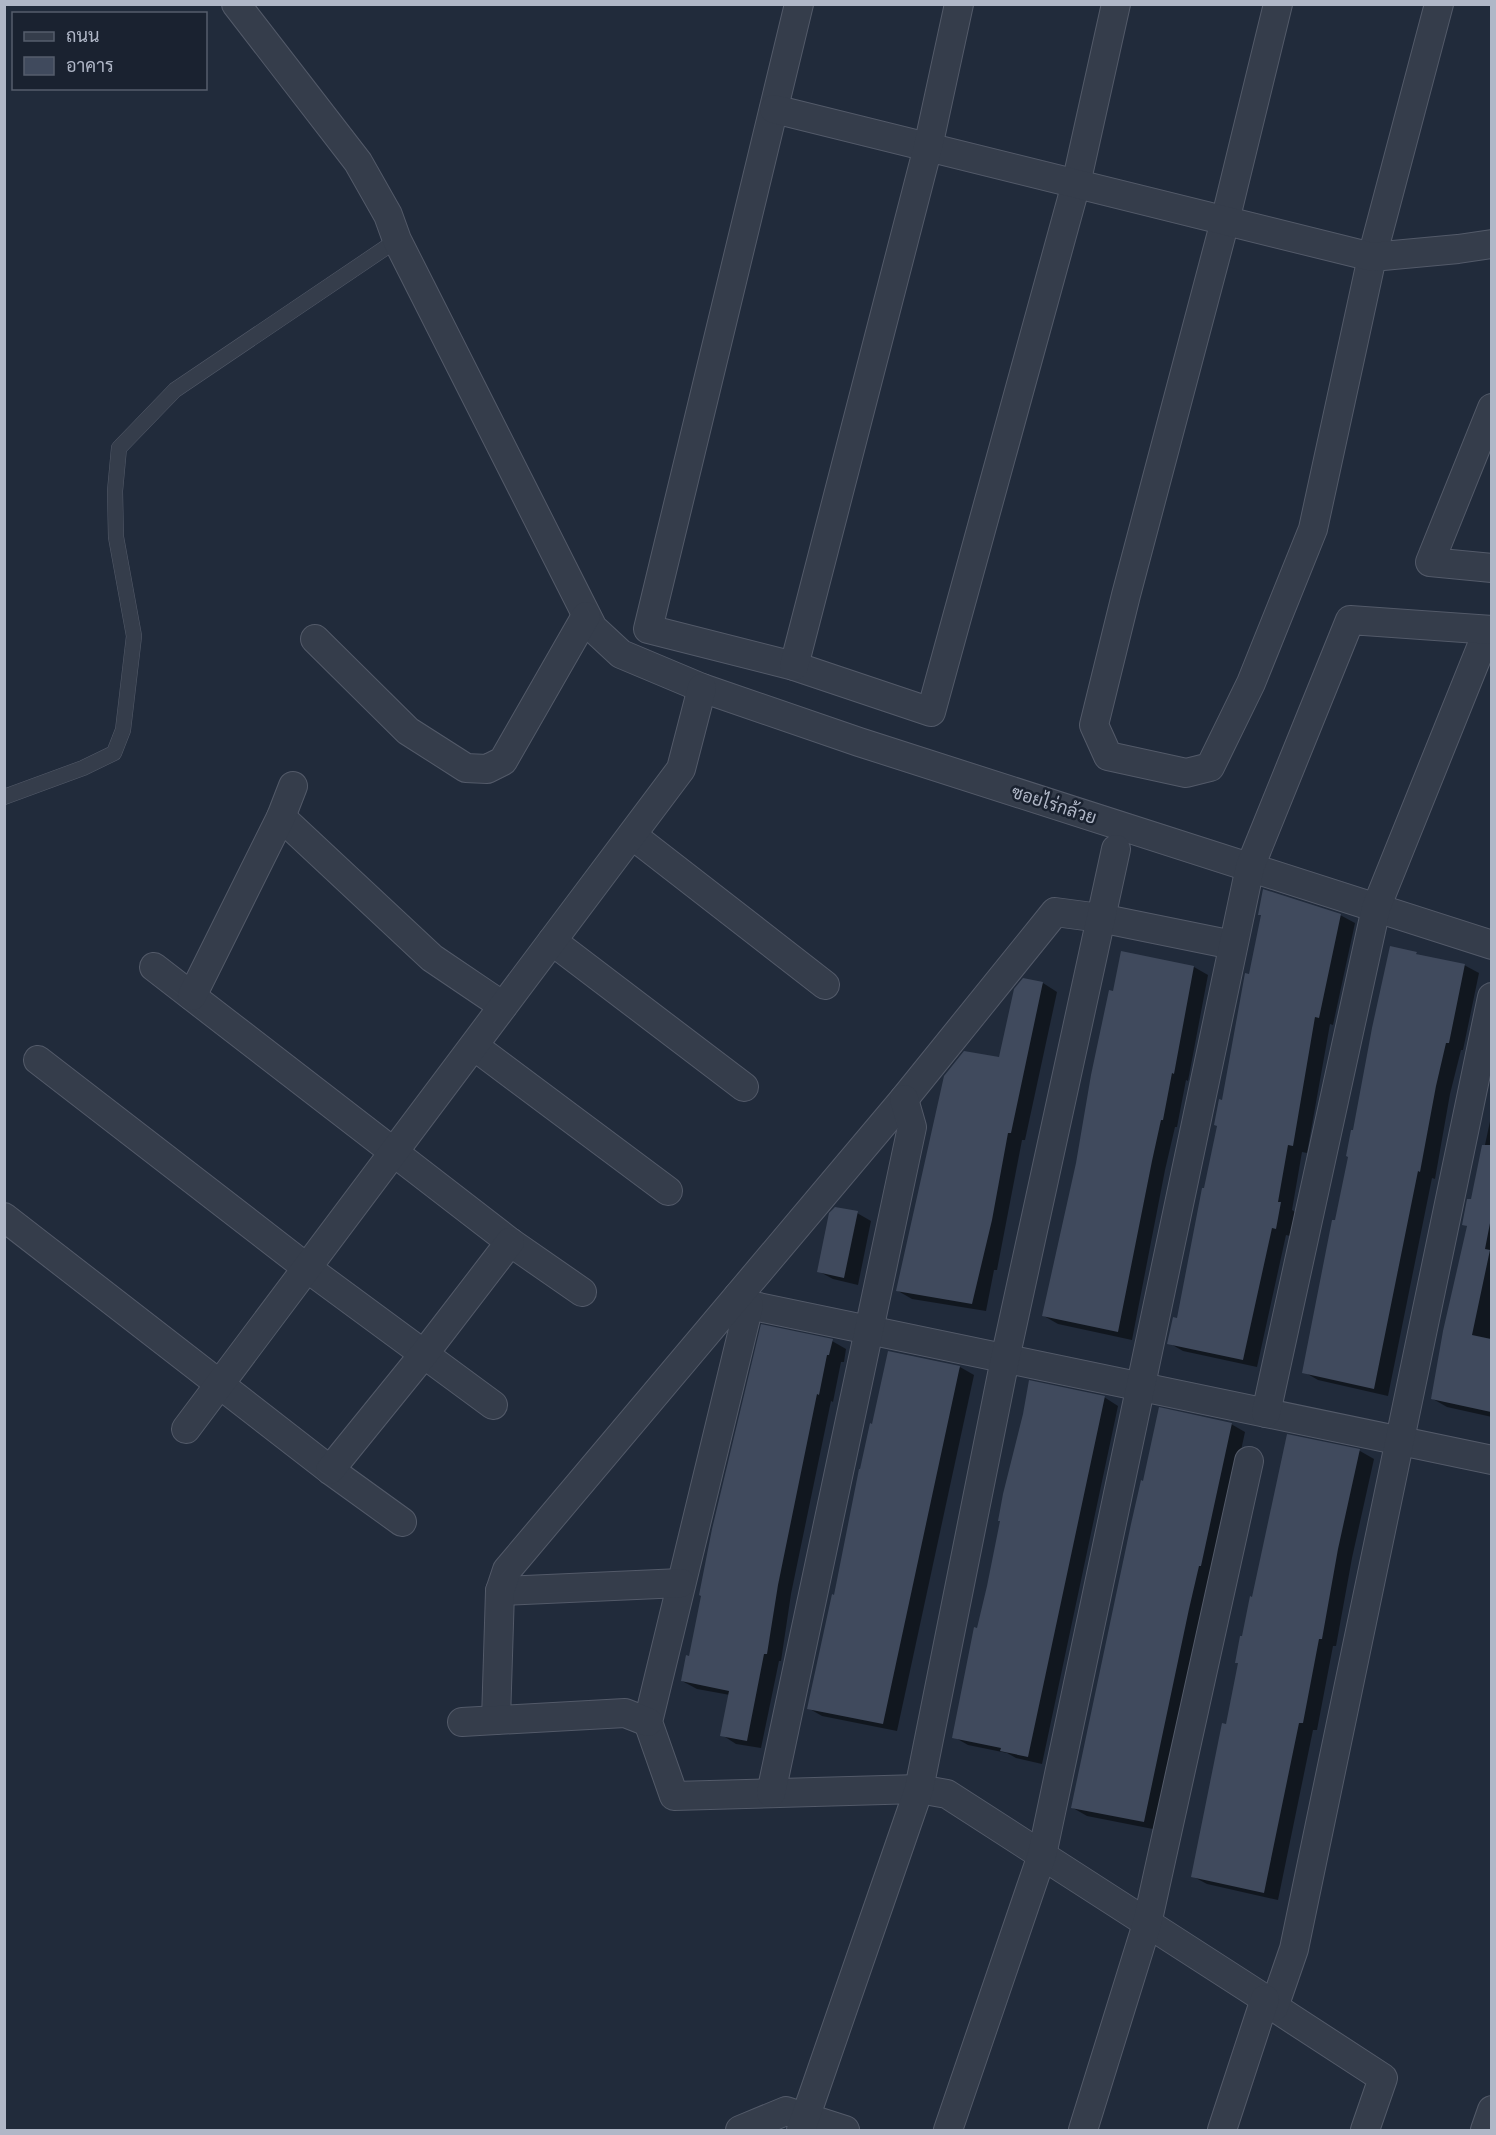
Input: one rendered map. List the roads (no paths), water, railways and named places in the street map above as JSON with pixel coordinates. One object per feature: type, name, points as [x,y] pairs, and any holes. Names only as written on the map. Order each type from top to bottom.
[{"type":"street","points":[[236,4],[358,162],[388,215],[397,240],[586,616],[502,761],[487,769],[466,768],[408,730],[315,639]]},
{"type":"street","points":[[799,4],[648,629],[795,666],[931,712],[1076,184],[1116,4]]},
{"type":"street","points":[[795,666],[928,147],[959,4]]},
{"type":"street","points":[[1278,4],[1225,221],[1094,725],[1108,756],[1186,773],[1210,767],[1251,683],[1313,529],[1372,257],[1439,4]]},
{"type":"street","points":[[774,109],[1372,257],[1491,244]]},
{"type":"street","points":[[1491,408],[1430,562],[1491,568]]},
{"type":"street","name":"ซอยไร่กล้วย","points":[[586,616],[593,628],[621,654],[702,688],[881,750],[1491,945]]},
{"type":"street","points":[[948,2130],[1042,1855],[1250,867],[1350,620],[1490,630],[1376,908],[1266,1413]]},
{"type":"street","points":[[186,1429],[681,769],[702,688]]},
{"type":"street","points":[[192,996],[281,817],[293,786]]},
{"type":"street","points":[[281,817],[432,957],[503,1006]]},
{"type":"street","points":[[632,835],[825,985]]},
{"type":"street","points":[[804,2123],[919,1789],[1005,1359],[1116,849]]},
{"type":"street","points":[[496,1720],[500,1592],[507,1570],[743,1301],[1055,912],[1100,918],[1233,945]]},
{"type":"street","points":[[552,941],[744,1087]]},
{"type":"street","points":[[154,967],[510,1242],[582,1292]]},
{"type":"street","points":[[1222,2130],[1269,2003],[1293,1949],[1491,997]]},
{"type":"street","points":[[474,1046],[668,1191]]},
{"type":"street","points":[[38,1060],[307,1268],[493,1405]]},
{"type":"street","points":[[771,1793],[912,1126],[904,1099]]},
{"type":"street","points":[[4,1216],[330,1470],[402,1522]]},
{"type":"street","points":[[330,1470],[424,1354],[510,1242]]},
{"type":"street","points":[[743,1301],[1005,1359],[1491,1460]]},
{"type":"street","points":[[743,1301],[648,1722],[674,1796],[919,1789],[947,1794],[1383,2078],[1365,2130]]},
{"type":"street","points":[[1083,2130],[1147,1924],[1249,1461]]},
{"type":"street","points":[[500,1592],[681,1583]]},
{"type":"street","points":[[462,1722],[625,1713],[648,1722]]},
{"type":"street","points":[[740,2130],[786,2110],[804,2123],[845,2130]]},
{"type":"street","points":[[1485,2130],[1491,2110]]},
{"type":"lane","points":[[4,797],[83,768],[114,753],[123,730],[134,636],[116,537],[115,491],[119,448],[175,390],[397,240]]}]
